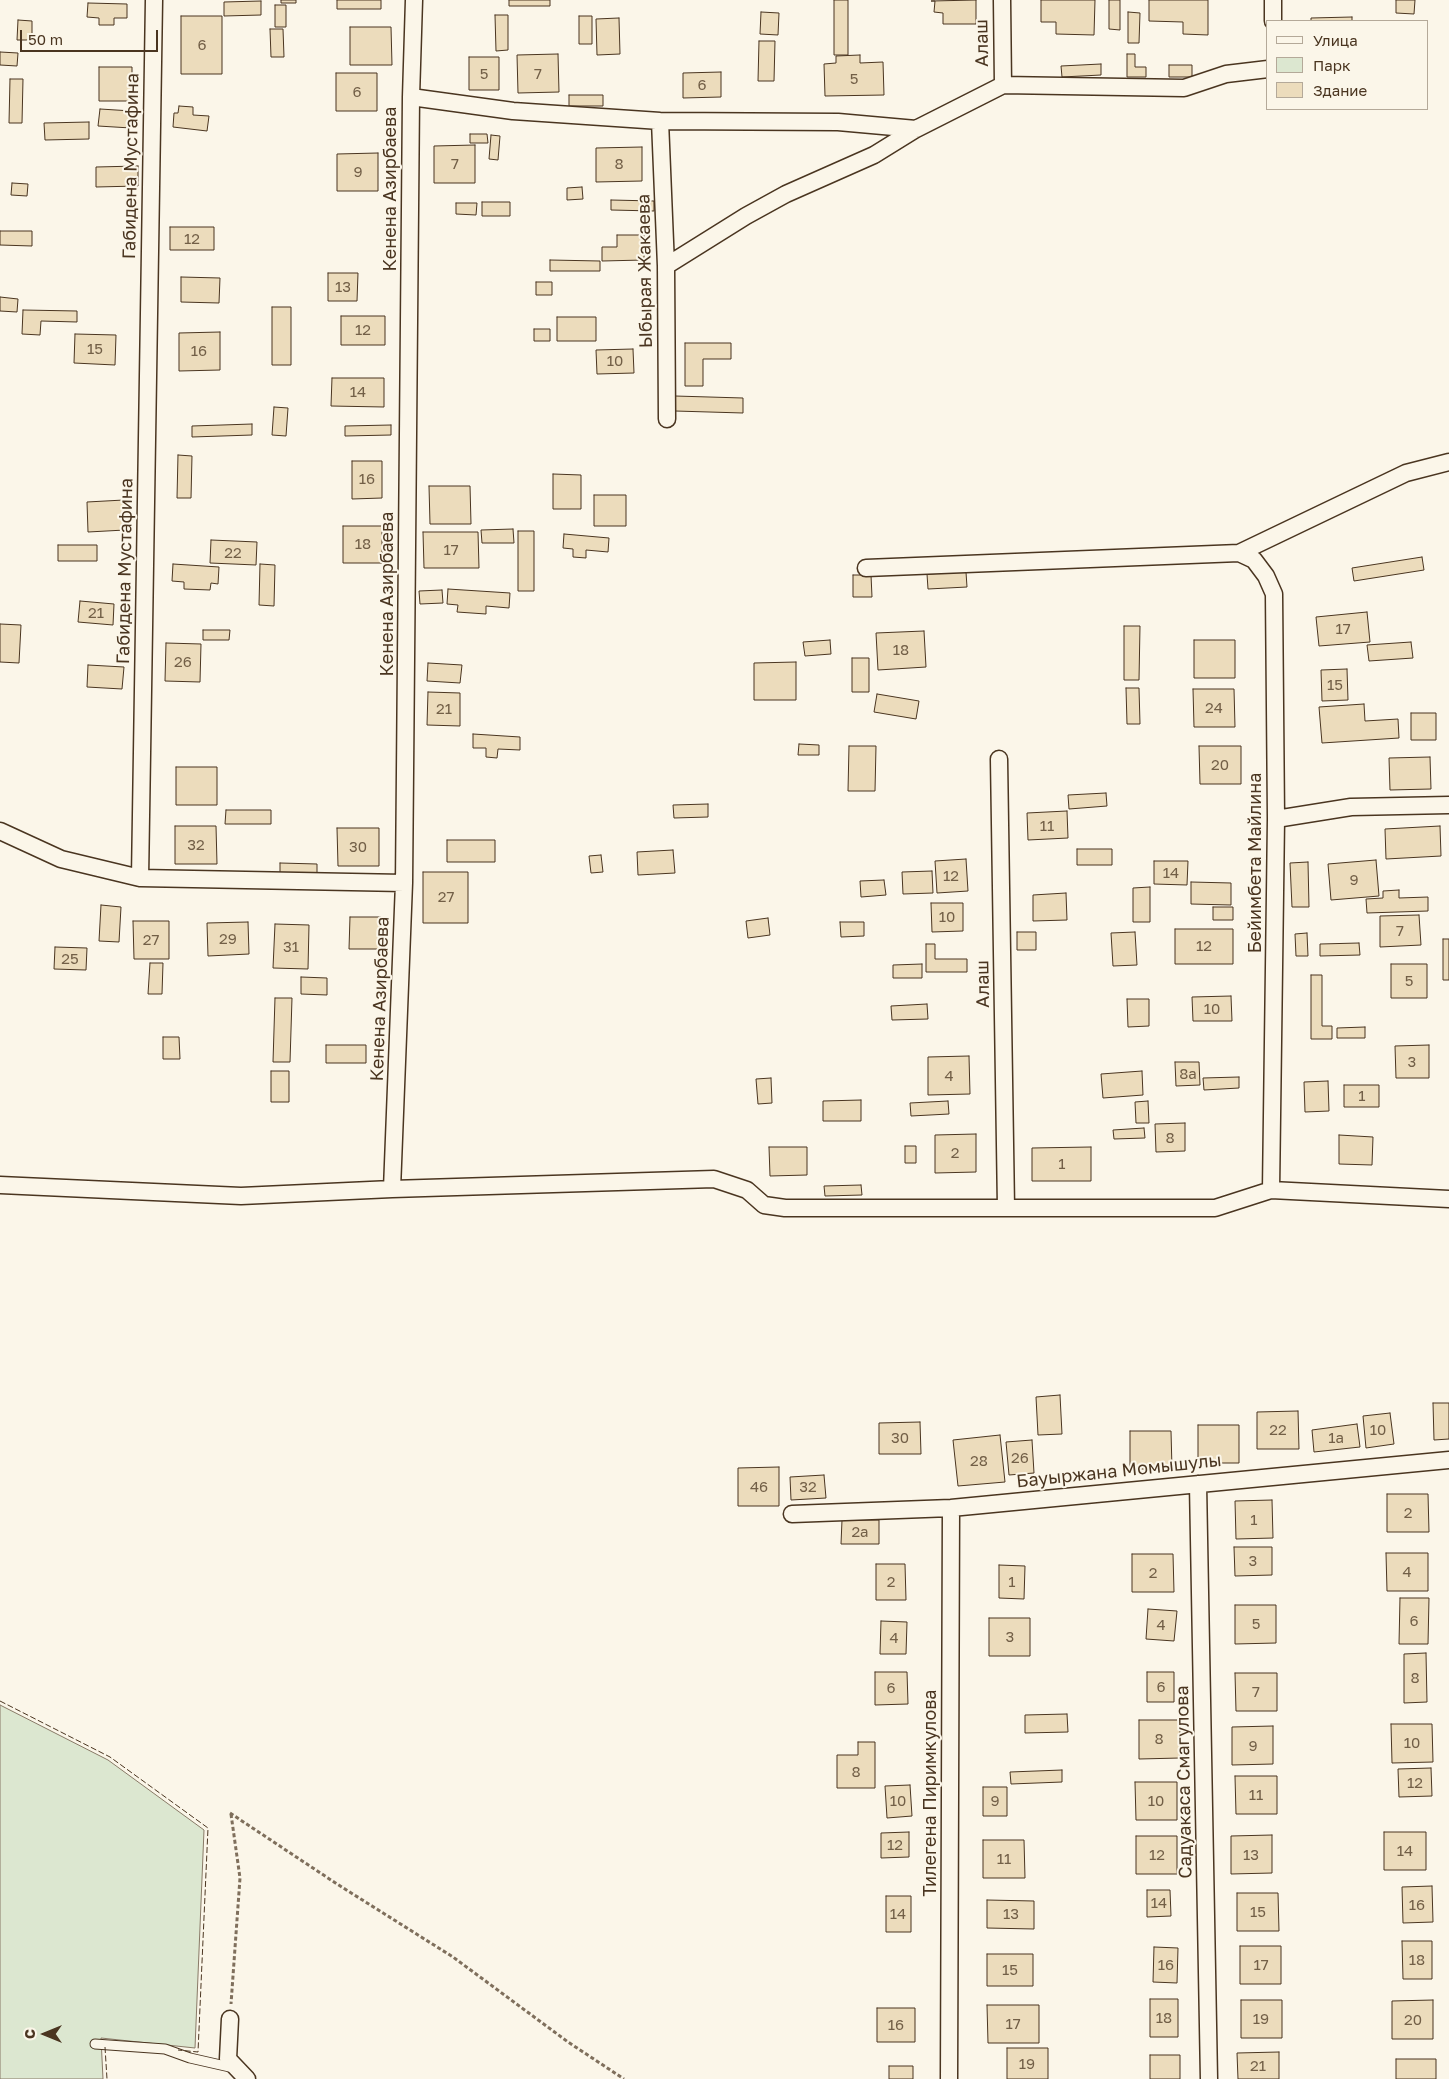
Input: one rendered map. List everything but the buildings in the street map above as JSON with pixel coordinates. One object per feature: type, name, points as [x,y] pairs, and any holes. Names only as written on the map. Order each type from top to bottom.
[{"type":"street","name":"Габидена Мустафина","points":[[140,878],[154,0]]},
{"type":"street","name":"Кенена Азирбаева","points":[[392,1189],[404,884],[410,97],[414,0]]},
{"type":"street","name":"Алаш","points":[[1002,0],[1003,85]]},
{"type":"street","points":[[1273,0],[1273,20]]},
{"type":"street","points":[[666,266],[746,216],[786,194],[874,155],[916,129],[1003,85],[1184,88],[1226,74],[1266,69]]},
{"type":"street","points":[[410,97],[513,111],[660,121],[838,122],[916,129]]},
{"type":"street","name":"Ыбырая Жакаева","points":[[660,121],[666,266],[668,419]]},
{"type":"street","points":[[866,568],[1239,553],[1406,473],[1449,462]]},
{"type":"street","name":"Бейимбета Майлина","points":[[1239,553],[1254,560],[1266,576],[1274,594],[1276,819],[1272,1190]]},
{"type":"street","name":"Алаш","points":[[1000,759],[1006,1208]]},
{"type":"street","points":[[1276,819],[1351,807],[1449,805]]},
{"type":"street","points":[[0,832],[61,859],[140,878],[404,884]]},
{"type":"street","points":[[0,1184],[240,1196],[392,1189],[714,1179],[746,1190],[764,1205],[785,1208],[1215,1208],[1272,1190],[1449,1199]]},
{"type":"street","name":"Бауыржана Момышулы","points":[[792,1514],[951,1508],[1449,1460]]},
{"type":"street","name":"Садуакаса Смагулова","points":[[1198,1484],[1209,2079]]},
{"type":"street","name":"Тилегена Пиримкулова","points":[[949,2079],[951,1508]]},
{"type":"street","points":[[230,2019],[228,2059],[242,2074]]},
{"type":"lane","points":[[95,2044],[165,2049],[242,2074]]},
{"type":"path","points":[[230,2019],[240,1878],[230,1813],[453,1957],[568,2042],[624,2079]]},
{"type":"green space","points":[[0,1705],[108,1760],[204,1830],[195,2048],[101,2038],[103,2079],[0,2079]]},
{"type":"fence","points":[[0,1701],[110,1757],[208,1828],[198,2052],[178,2050]]},
{"type":"fence","points":[[105,2047],[107,2079]]}]
